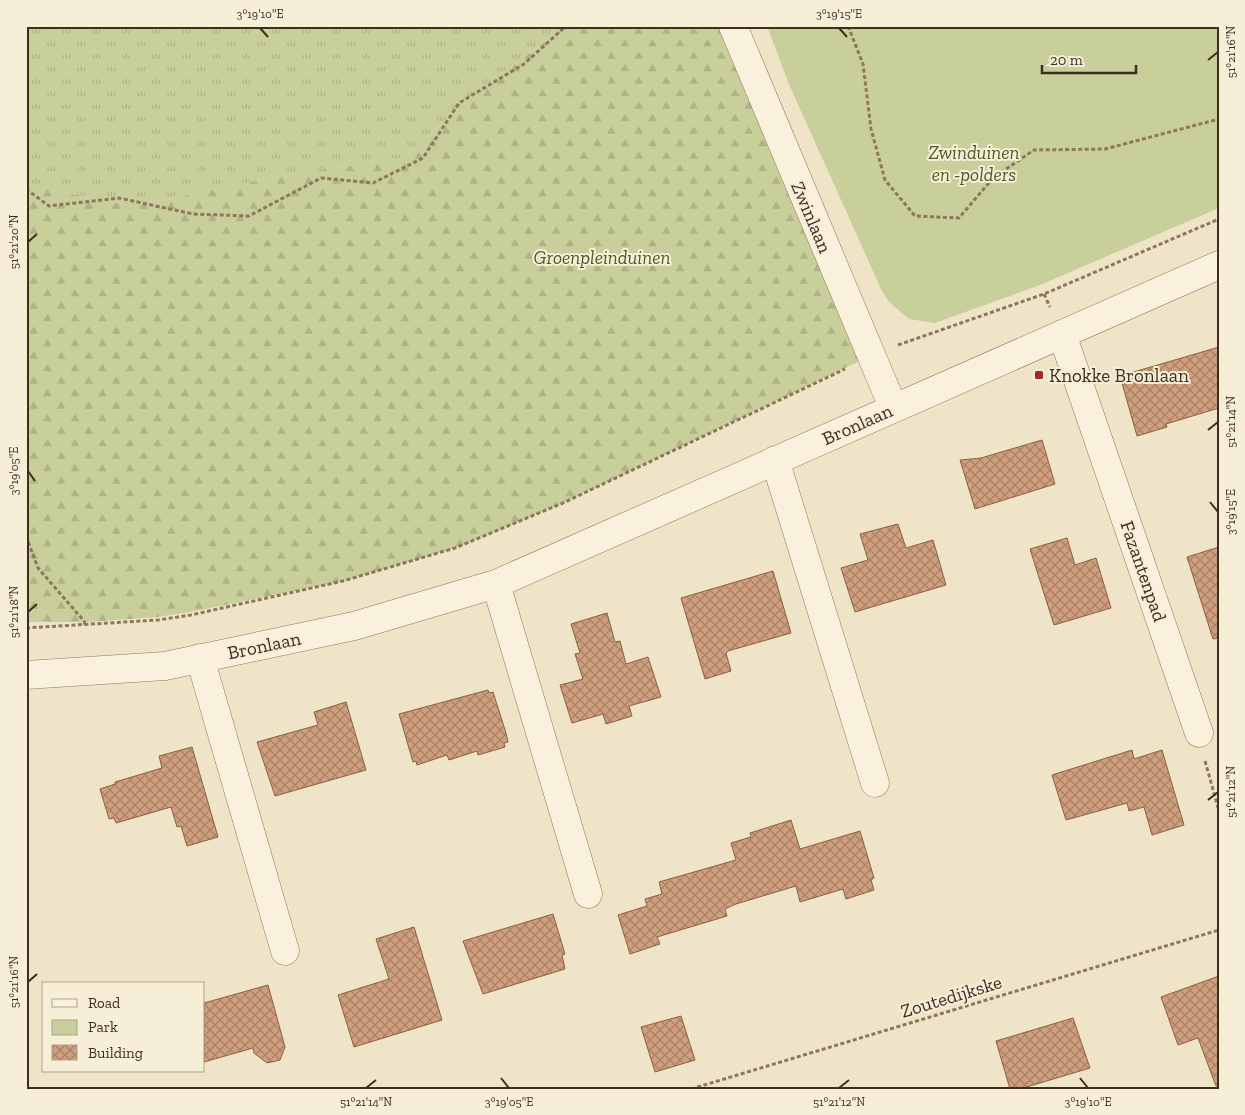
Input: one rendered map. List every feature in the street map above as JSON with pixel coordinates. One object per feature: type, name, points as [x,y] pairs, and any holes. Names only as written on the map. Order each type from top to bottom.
[{"type":"street","name":"Zwinlaan","points":[[733,26],[893,407]]},
{"type":"street","name":"Bronlaan","points":[[26,675],[165,666],[354,626],[496,584],[893,407],[1219,265]]},
{"type":"street","name":"Fazantenpad","points":[[1062,334],[1199,733]]},
{"type":"street","points":[[775,460],[875,783]]},
{"type":"street","points":[[496,584],[588,894]]},
{"type":"street","points":[[200,658],[285,951]]},
{"type":"path","points":[[26,189],[49,206],[119,198],[193,214],[249,216],[321,178],[373,183],[423,158],[459,103],[524,64],[566,26]]},
{"type":"path","points":[[848,26],[864,64],[871,128],[885,180],[915,216],[959,218],[993,178],[1034,150],[1104,149],[1219,118]]},
{"type":"path","points":[[26,628],[158,620],[191,615],[342,581],[455,548],[563,503],[870,356],[1044,294],[1219,219]]},
{"type":"path","points":[[26,536],[38,568],[84,621],[85,625]]},
{"type":"path","points":[[1199,733],[1219,811]]},
{"type":"path","name":"Zoutedijkske","points":[[691,1089],[1219,930]]},
{"type":"green space","points":[[26,26],[566,26],[481,89],[403,158],[286,175],[133,206],[26,185]]},
{"type":"green space","name":"Groenpleinduinen","points":[[566,26],[733,26],[870,356],[563,503],[455,548],[343,581],[191,612],[158,617],[88,622],[26,622],[26,185],[133,206],[286,175],[403,158],[481,89]]},
{"type":"green space","name":"Zwinduinen en -polders","points":[[767,26],[1219,26],[1219,208],[1040,285],[935,323],[909,319],[889,302],[881,289],[788,82]]},
{"type":"building","points":[[1219,347],[1219,408],[1166,424],[1167,427],[1137,436],[1120,376]]},
{"type":"building","points":[[1042,440],[1055,484],[975,509],[960,460],[981,458]]},
{"type":"building","points":[[898,524],[906,548],[933,540],[946,585],[855,612],[841,568],[868,560],[860,534]]},
{"type":"building","points":[[1067,538],[1075,565],[1096,558],[1111,608],[1054,625],[1030,549]]},
{"type":"building","points":[[1219,547],[1219,638],[1213,639],[1187,557]]},
{"type":"building","points":[[773,571],[791,633],[728,651],[726,653],[731,671],[705,679],[681,598]]},
{"type":"building","points":[[607,613],[615,642],[620,641],[626,664],[648,657],[661,697],[629,706],[632,716],[606,724],[603,714],[572,723],[560,685],[583,679],[575,654],[580,653],[571,624]]},
{"type":"building","points":[[488,690],[489,693],[493,692],[506,733],[508,742],[504,743],[505,747],[478,755],[477,751],[449,760],[447,755],[417,765],[416,761],[413,762],[399,714]]},
{"type":"building","points":[[346,702],[366,770],[275,796],[257,742],[318,725],[314,712]]},
{"type":"building","points":[[192,747],[218,837],[187,846],[181,826],[177,827],[171,807],[116,823],[114,818],[109,819],[100,789],[115,784],[115,782],[162,768],[159,756]]},
{"type":"building","points":[[1132,750],[1134,759],[1162,750],[1184,825],[1152,835],[1144,807],[1129,811],[1127,803],[1066,820],[1052,775]]},
{"type":"building","points":[[791,820],[800,849],[860,831],[874,878],[871,880],[874,890],[846,899],[843,889],[800,902],[796,886],[736,904],[725,909],[727,916],[657,937],[660,944],[630,954],[618,915],[647,906],[645,899],[662,894],[659,882],[736,860],[731,843],[751,837],[750,833]]},
{"type":"building","points":[[553,914],[565,954],[562,955],[565,969],[483,994],[463,941]]},
{"type":"building","points":[[414,927],[442,1020],[354,1047],[338,995],[389,979],[376,939]]},
{"type":"building","points":[[1219,976],[1219,1085],[1216,1086],[1198,1038],[1178,1045],[1161,997]]},
{"type":"building","points":[[268,985],[285,1047],[280,1060],[267,1063],[254,1053],[253,1048],[205,1062],[205,1003]]},
{"type":"building","points":[[681,1016],[695,1060],[655,1072],[641,1027]]},
{"type":"building","points":[[1073,1018],[1090,1068],[1020,1089],[1010,1089],[996,1041]]},
{"type":"place","name":"Knokke Bronlaan","points":[[1039,375]]}]
